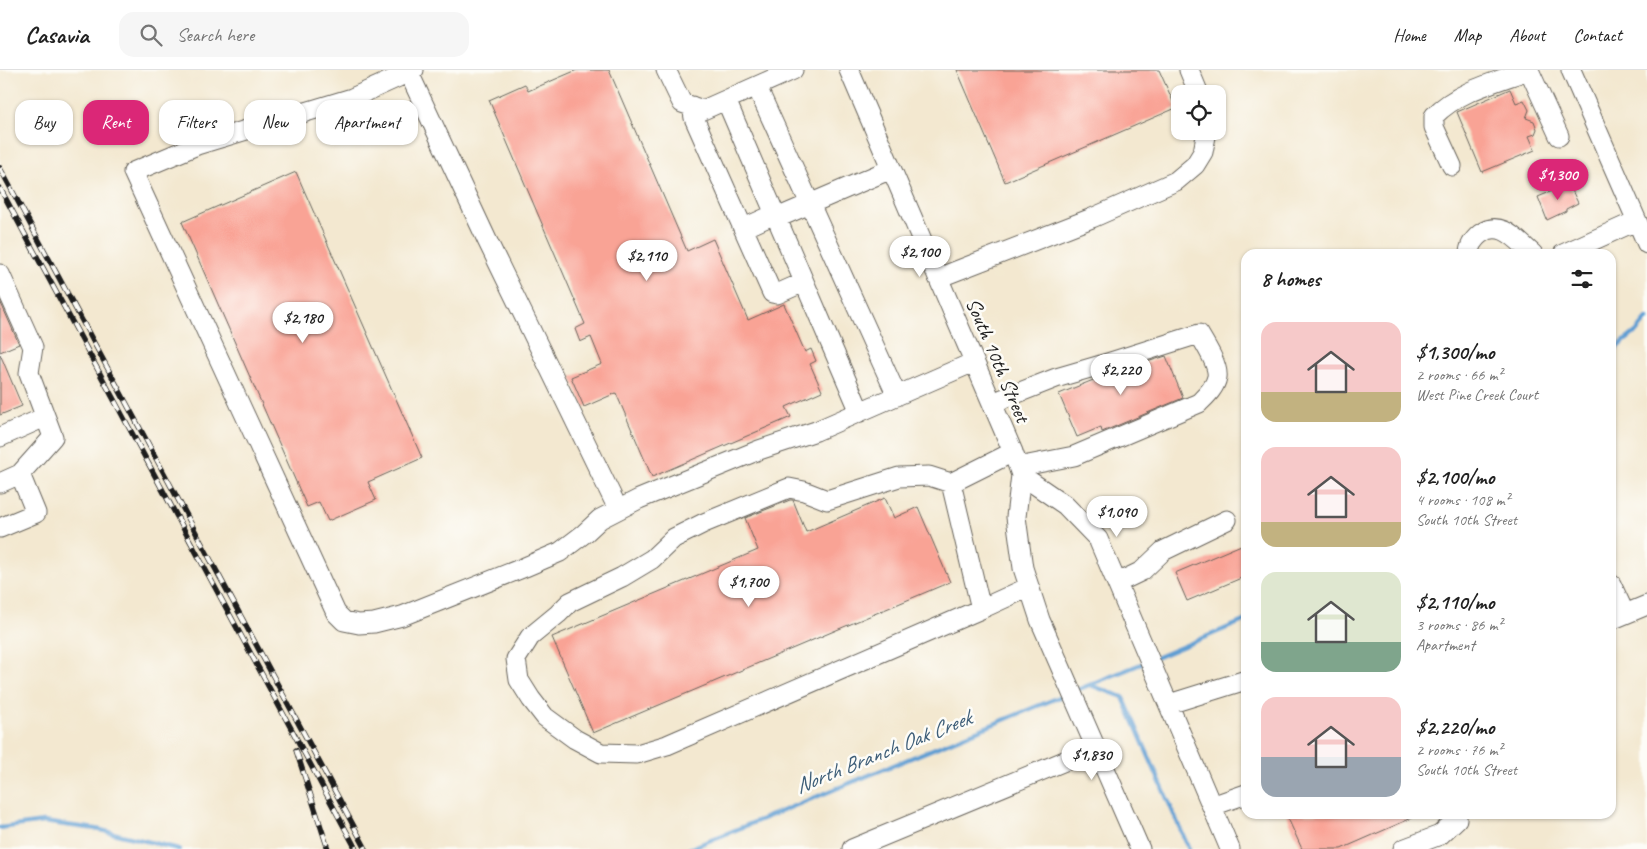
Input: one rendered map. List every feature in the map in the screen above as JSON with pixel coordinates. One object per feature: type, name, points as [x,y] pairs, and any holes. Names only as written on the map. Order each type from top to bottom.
[{"type":"street","points":[[666,70],[682,103],[702,110],[793,70]]},
{"type":"street","name":"South 10th Street","points":[[848,70],[1018,465],[1016,517],[1023,568],[1029,587],[1040,620],[1140,849]]},
{"type":"street","points":[[1189,70],[1196,85]]},
{"type":"street","points":[[1452,166],[1434,127],[1434,116],[1449,102],[1529,70],[1559,136]]},
{"type":"street","points":[[1571,70],[1647,244]]},
{"type":"street","points":[[618,509],[487,240],[412,71],[352,98],[198,145],[133,172],[336,613],[344,621],[358,624],[374,623],[402,616],[525,567],[560,552],[600,519],[618,509],[760,450],[816,431],[974,362]]},
{"type":"street","points":[[756,86],[897,396]]},
{"type":"street","points":[[726,100],[860,412]]},
{"type":"street","points":[[692,106],[694,118],[772,293],[776,294],[804,282]]},
{"type":"street","points":[[938,278],[1092,218],[1176,181],[1196,165],[1203,152],[1205,140]]},
{"type":"street","points":[[744,228],[810,204],[891,168]]},
{"type":"street","points":[[1574,249],[1636,221]]},
{"type":"street","points":[[1470,249],[1471,244],[1483,232],[1497,229],[1513,235],[1528,249]]},
{"type":"street","points":[[0,274],[33,347],[29,373],[53,437],[20,474],[0,483]]},
{"type":"street","points":[[992,402],[1056,378],[1199,334],[1214,361],[1217,377],[1210,392],[1199,403],[1074,456],[1018,465],[951,484],[929,476],[899,477],[827,500],[804,491],[789,488],[704,523],[674,538],[652,559],[637,568],[570,602],[530,637],[516,659],[519,680],[545,717],[575,739],[601,753],[637,754],[666,745],[1029,587]]},
{"type":"street","points":[[0,437],[45,417]]},
{"type":"street","points":[[1018,465],[1065,505],[1098,539],[1230,849]]},
{"type":"street","points":[[0,528],[36,513],[20,474]]},
{"type":"street","points":[[951,484],[982,608]]},
{"type":"street","points":[[1117,583],[1142,571],[1163,551],[1227,520]]},
{"type":"street","points":[[1618,617],[1647,605]]},
{"type":"street","points":[[1168,704],[1241,682]]},
{"type":"street","points":[[852,849],[1096,748]]},
{"type":"street","points":[[1212,806],[1241,796]]},
{"type":"street","points":[[1403,849],[1440,834],[1457,819]]},
{"type":"building","points":[[577,70],[609,70],[687,251],[713,239],[748,320],[784,304],[805,352],[811,349],[816,361],[810,364],[822,391],[786,407],[791,417],[652,477],[616,393],[584,407],[571,377],[602,364],[591,337],[580,342],[575,329],[585,324],[489,100],[525,84],[528,91]]},
{"type":"building","points":[[957,70],[1159,70],[1171,97],[1171,110],[1005,182]]},
{"type":"building","points":[[1510,89],[1516,103],[1524,100],[1529,110],[1526,118],[1534,121],[1537,129],[1535,134],[1529,136],[1535,150],[1482,172],[1457,112]]},
{"type":"building","points":[[296,172],[422,458],[368,482],[376,500],[328,521],[319,502],[307,507],[182,222]]},
{"type":"building","points":[[1569,184],[1578,203],[1547,220],[1538,197]]},
{"type":"building","points":[[0,301],[19,344],[0,352]]},
{"type":"building","points":[[0,354],[22,406],[0,415]]},
{"type":"building","points":[[1166,356],[1183,398],[1102,432],[1101,427],[1077,437],[1059,394],[1103,376]]},
{"type":"building","points":[[885,498],[894,518],[918,507],[950,582],[593,733],[552,637],[758,550],[745,518],[793,500],[806,532]]},
{"type":"building","points":[[1241,545],[1241,578],[1187,601],[1175,573]]},
{"type":"building","points":[[1288,819],[1410,819],[1341,849],[1302,849]]},
{"type":"waterway","name":"North Branch Oak Creek","points":[[1616,348],[1637,331],[1647,319]]},
{"type":"waterway","name":"North Branch Oak Creek","points":[[1153,659],[1241,622]]},
{"type":"waterway","name":"North Branch Oak Creek","points":[[1077,690],[1146,662]]},
{"type":"waterway","name":"North Branch Oak Creek","points":[[1090,685],[1123,697],[1189,849]]},
{"type":"waterway","name":"North Branch Oak Creek","points":[[689,849],[1067,694]]},
{"type":"waterway","name":"North Branch Oak Creek","points":[[0,828],[43,822],[96,829],[179,849]]},
{"type":"railway","points":[[0,168],[366,849]]},
{"type":"railway","points":[[0,188],[356,849]]},
{"type":"railway","points":[[296,750],[328,849]]}]
